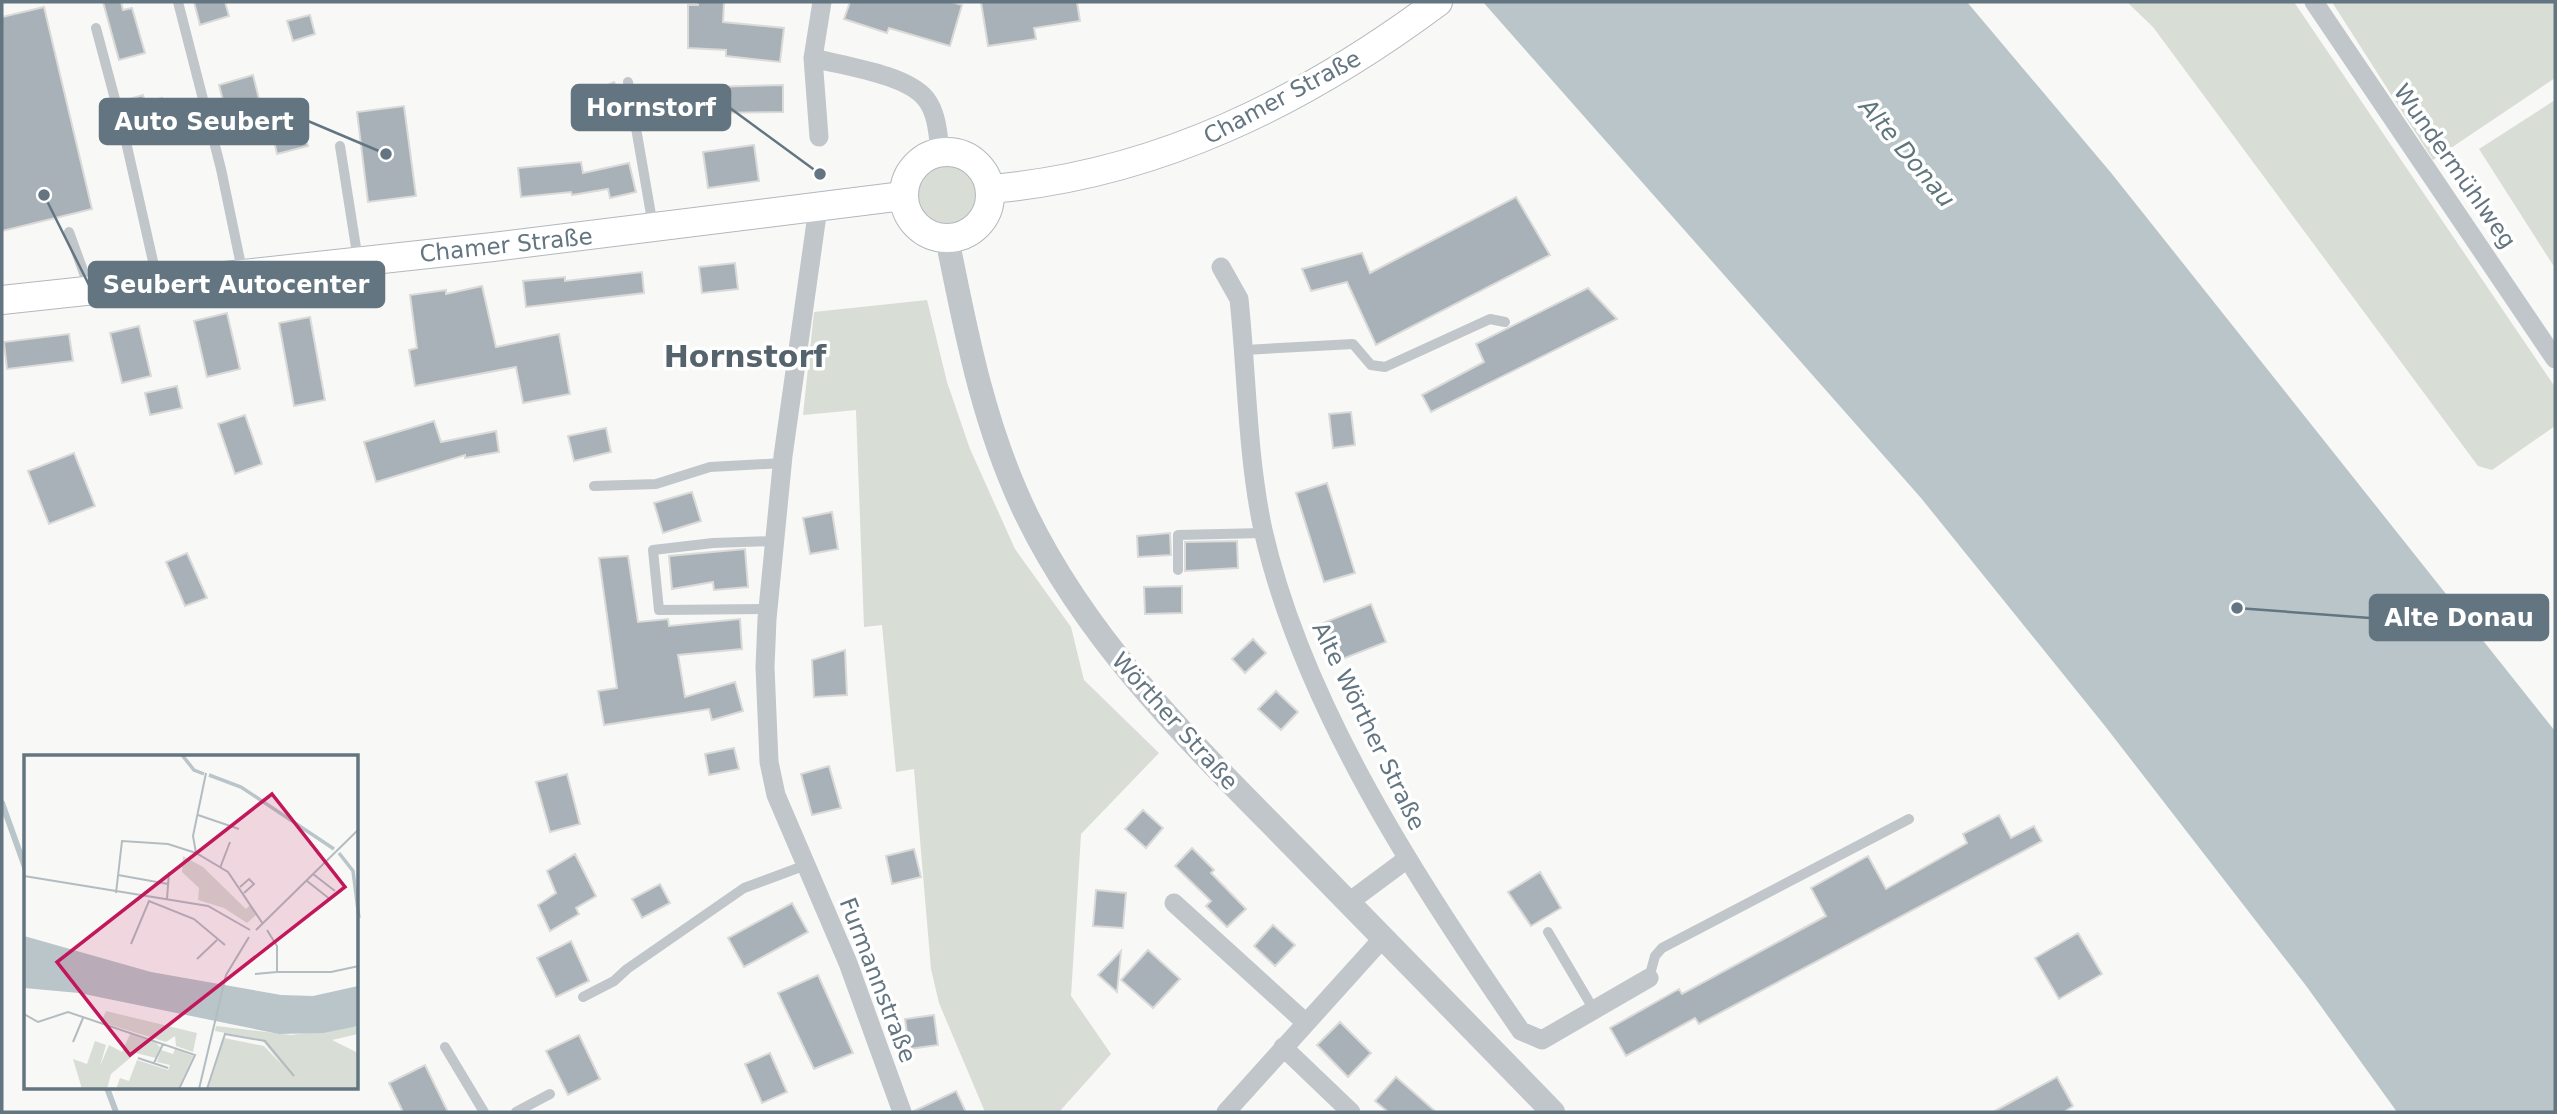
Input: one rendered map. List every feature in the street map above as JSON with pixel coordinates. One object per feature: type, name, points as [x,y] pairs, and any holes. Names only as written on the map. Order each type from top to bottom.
[{"type":"main road","name":"Chamer Straße","points":[[990,189],[1037,185],[1099,172],[1205,139],[1259,114],[1382,43],[1438,2]]},
{"type":"main road","points":[[940,152],[967,156],[978,164],[990,189],[989,204],[979,223],[962,236],[947,238],[922,230],[895,197],[909,172],[928,155],[940,152]]},
{"type":"main road","name":"Chamer Straße","points":[[2,300],[158,285],[853,205],[895,197]]},
{"type":"street","points":[[819,136],[813,58],[822,2]]},
{"type":"street","name":"Wundermühlweg","points":[[2314,2],[2555,359]]},
{"type":"street","points":[[813,58],[902,81],[917,90],[927,100],[935,117],[940,152]]},
{"type":"street","name":"Furmannstraße","points":[[818,208],[783,463],[768,610],[765,667],[769,762],[776,795],[848,963],[902,1112]]},
{"type":"street","name":"Wörther Straße","points":[[947,238],[991,428],[1007,472],[1051,563],[1083,614],[1150,698],[1553,1112]]},
{"type":"street","name":"Alte Wörther Straße","points":[[1221,267],[1239,299],[1255,469],[1264,533],[1297,640],[1321,694],[1407,859],[1521,1031],[1542,1040],[1649,978]]},
{"type":"street","name":"Alte Wörther Straße","points":[[1349,902],[1407,859]]},
{"type":"street","points":[[1174,903],[1306,1023]]},
{"type":"street","points":[[1226,1112],[1383,938]]},
{"type":"street","points":[[1283,1047],[1351,1112]]},
{"type":"lane","points":[[178,2],[221,169],[243,274]]},
{"type":"lane","points":[[96,28],[124,133],[158,285]]},
{"type":"lane","points":[[628,82],[653,228]]},
{"type":"lane","points":[[340,146],[358,261]]},
{"type":"lane","points":[[69,232],[90,290]]},
{"type":"lane","points":[[1245,350],[1353,344],[1371,365],[1385,367],[1490,319],[1505,322]]},
{"type":"lane","points":[[594,486],[656,484],[710,467],[783,463]]},
{"type":"lane","points":[[1178,570],[1178,535],[1264,533]]},
{"type":"lane","points":[[768,610],[659,610],[653,550],[713,543],[775,541]]},
{"type":"lane","points":[[1649,978],[1655,956],[1662,948],[1909,819]]},
{"type":"lane","points":[[583,997],[614,981],[627,968],[744,888],[806,866]]},
{"type":"lane","points":[[1548,932],[1594,1010]]},
{"type":"lane","points":[[445,1047],[484,1112]]},
{"type":"lane","points":[[516,1112],[550,1094]]},
{"type":"shaded area","points":[[2127,2],[2294,2],[2555,387],[2555,426],[2492,470],[2478,466],[2153,27]]},
{"type":"shaded area","points":[[2332,2],[2555,2],[2555,78],[2433,160]]},
{"type":"shaded area","points":[[2555,100],[2555,264],[2553,265],[2479,149]]},
{"type":"shaded area","points":[[946,165],[958,167],[968,174],[975,184],[975,208],[968,218],[958,225],[946,227],[934,225],[924,218],[917,208],[915,196],[917,184],[924,174],[934,167]]},
{"type":"shaded area","points":[[927,300],[947,382],[970,449],[1015,549],[1071,627],[1084,680],[1159,753],[1081,834],[1071,996],[1111,1054],[1059,1112],[985,1112],[939,1003],[931,969],[914,769],[896,772],[882,625],[864,627],[856,410],[803,415],[814,312]]},
{"type":"water","points":[[1483,2],[1967,2],[2112,174],[2555,731],[2555,1112],[2397,1112],[2307,987],[2105,726],[1921,498]]},
{"type":"building","points":[[103,2],[121,2],[123,10],[132,8],[145,53],[119,60]]},
{"type":"building","points":[[194,2],[225,2],[229,16],[200,25]]},
{"type":"building","points":[[698,2],[724,2],[723,22],[784,28],[780,62],[726,56],[726,50],[688,48],[688,5],[698,5]]},
{"type":"building","points":[[850,2],[952,2],[962,5],[950,46],[889,28],[887,33],[844,19]]},
{"type":"building","points":[[981,2],[1077,2],[1080,21],[1034,28],[1036,39],[988,46]]},
{"type":"building","points":[[44,7],[92,209],[2,231],[2,17]]},
{"type":"building","points":[[310,15],[315,34],[293,41],[287,21]]},
{"type":"building","points":[[253,75],[261,107],[227,116],[219,85]]},
{"type":"building","points":[[614,82],[625,107],[587,124],[576,99]]},
{"type":"building","points":[[783,85],[783,112],[711,113],[710,87]]},
{"type":"building","points":[[143,95],[145,102],[162,98],[170,130],[133,140],[123,101]]},
{"type":"building","points":[[404,106],[416,196],[368,202],[357,112]]},
{"type":"building","points":[[302,124],[308,146],[277,154],[272,132]]},
{"type":"building","points":[[754,145],[759,181],[708,188],[703,152]]},
{"type":"building","points":[[581,162],[583,173],[629,163],[636,192],[610,198],[608,189],[572,195],[571,192],[521,197],[518,168]]},
{"type":"building","points":[[1516,197],[1550,255],[1376,345],[1347,282],[1311,291],[1302,269],[1362,253],[1370,273]]},
{"type":"building","points":[[735,263],[738,289],[702,293],[699,267]]},
{"type":"building","points":[[642,272],[644,293],[526,307],[523,281],[565,277],[565,281]]},
{"type":"building","points":[[482,286],[496,347],[559,334],[570,394],[523,403],[516,367],[415,386],[409,350],[417,348],[410,295],[446,290],[446,294]]},
{"type":"building","points":[[1588,288],[1617,319],[1431,412],[1422,395],[1484,362],[1476,344]]},
{"type":"building","points":[[227,313],[240,369],[207,377],[194,321]]},
{"type":"building","points":[[310,317],[325,400],[294,406],[279,323]]},
{"type":"building","points":[[139,326],[151,376],[122,383],[110,333]]},
{"type":"building","points":[[69,334],[73,361],[7,369],[4,342]]},
{"type":"building","points":[[177,386],[182,408],[150,415],[145,393]]},
{"type":"building","points":[[1351,412],[1355,445],[1333,448],[1329,414]]},
{"type":"building","points":[[245,415],[262,464],[235,474],[218,424]]},
{"type":"building","points":[[434,421],[441,442],[496,431],[499,452],[465,458],[465,455],[376,482],[364,442]]},
{"type":"building","points":[[606,428],[611,452],[574,461],[568,436]]},
{"type":"building","points":[[74,453],[95,506],[49,524],[28,471]]},
{"type":"building","points":[[1327,483],[1355,573],[1324,582],[1296,493]]},
{"type":"building","points":[[692,492],[701,521],[663,533],[654,503]]},
{"type":"building","points":[[832,512],[838,549],[810,554],[803,518]]},
{"type":"building","points":[[1170,533],[1171,555],[1138,557],[1137,536]]},
{"type":"building","points":[[1237,541],[1238,568],[1185,571],[1185,542]]},
{"type":"building","points":[[745,549],[748,587],[714,590],[713,582],[672,589],[669,556]]},
{"type":"building","points":[[187,553],[207,598],[185,606],[166,562]]},
{"type":"building","points":[[628,556],[638,622],[668,619],[669,626],[740,619],[742,649],[678,655],[685,697],[735,682],[743,711],[712,720],[709,709],[604,725],[598,691],[617,688],[599,558]]},
{"type":"building","points":[[1182,586],[1182,613],[1145,614],[1144,587]]},
{"type":"building","points":[[1371,604],[1386,642],[1332,663],[1318,625]]},
{"type":"building","points":[[1253,639],[1266,653],[1245,673],[1232,659]]},
{"type":"building","points":[[845,650],[847,695],[814,697],[812,660]]},
{"type":"building","points":[[1276,691],[1298,712],[1281,730],[1258,709]]},
{"type":"building","points":[[734,748],[739,769],[709,775],[705,754]]},
{"type":"building","points":[[829,766],[841,808],[812,815],[801,774]]},
{"type":"building","points":[[567,774],[580,824],[550,832],[536,782]]},
{"type":"building","points":[[1143,810],[1163,828],[1146,848],[1125,829]]},
{"type":"building","points":[[1999,815],[2011,838],[2034,826],[2042,841],[1699,1024],[1695,1018],[1626,1056],[1610,1028],[1679,989],[1682,994],[1826,916],[1811,888],[1868,856],[1886,889],[1967,843],[1963,834]]},
{"type":"building","points":[[1192,848],[1214,870],[1211,873],[1246,909],[1227,927],[1206,906],[1211,901],[1175,866]]},
{"type":"building","points":[[914,849],[921,877],[892,884],[886,856]]},
{"type":"building","points":[[575,854],[596,896],[576,908],[579,914],[550,931],[538,905],[556,893],[547,871]]},
{"type":"building","points":[[1540,872],[1561,908],[1531,926],[1508,892]]},
{"type":"building","points":[[660,884],[670,903],[642,918],[632,899]]},
{"type":"building","points":[[1096,890],[1126,893],[1123,928],[1093,926]]},
{"type":"building","points":[[792,903],[808,932],[744,967],[728,938]]},
{"type":"building","points":[[1273,925],[1295,945],[1275,966],[1254,946]]},
{"type":"building","points":[[2078,933],[2102,974],[2059,999],[2035,958]]},
{"type":"building","points":[[571,941],[589,981],[556,997],[537,958]]},
{"type":"building","points":[[1148,950],[1180,979],[1153,1008],[1121,980]]},
{"type":"building","points":[[1121,951],[1117,992],[1098,975]]},
{"type":"building","points":[[818,975],[853,1053],[814,1069],[778,993]]},
{"type":"building","points":[[934,1015],[938,1045],[909,1049],[905,1019]]},
{"type":"building","points":[[1340,1022],[1371,1053],[1348,1077],[1317,1045]]},
{"type":"building","points":[[579,1035],[600,1079],[568,1095],[546,1051]]},
{"type":"building","points":[[770,1053],[787,1092],[762,1103],[745,1064]]},
{"type":"building","points":[[425,1065],[448,1112],[403,1112],[389,1083]]},
{"type":"building","points":[[1396,1077],[1436,1112],[1388,1112],[1375,1101]]},
{"type":"building","points":[[2057,1077],[2073,1106],[2064,1112],[1993,1112]]},
{"type":"building","points":[[956,1091],[966,1112],[914,1112],[914,1111]]},
{"type":"waterway","points":[[2,803],[24,864]]},
{"type":"waterway","points":[[108,1090],[116,1112]]},
{"type":"place","name":"Auto Seubert","points":[[386,154]]},
{"type":"place","name":"Hornstorf","points":[[820,174]]},
{"type":"place","name":"Seubert Autocenter","points":[[44,195]]},
{"type":"place","name":"Alte Donau","points":[[2237,608]]},
{"type":"district","name":"Hornstorf","points":[[745,356]]}]
